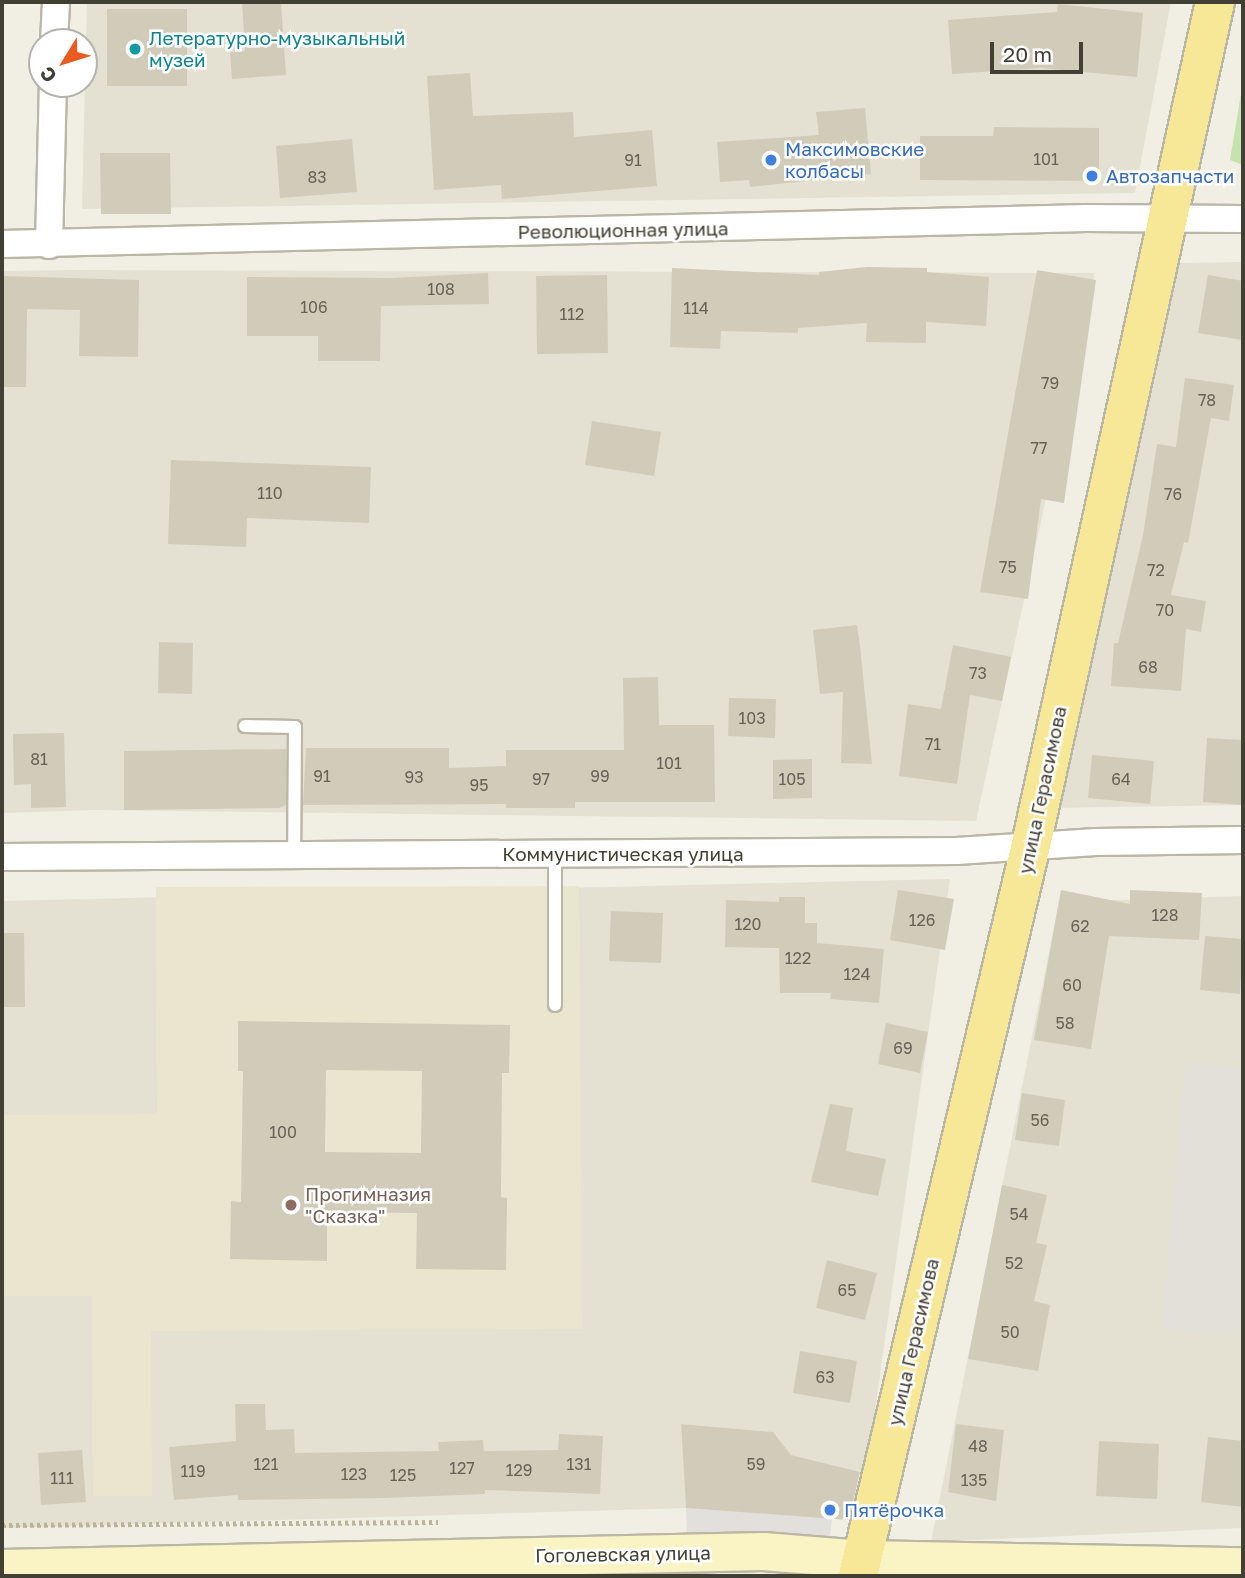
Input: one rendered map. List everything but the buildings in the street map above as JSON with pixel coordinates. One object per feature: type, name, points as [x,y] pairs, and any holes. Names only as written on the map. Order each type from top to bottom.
[{"type":"main road","name":"улица Герасимова","points":[[860,1568],[1031,845],[1163,221],[1215,2]]},
{"type":"street","points":[[55,28],[56,2]]},
{"type":"street","points":[[49,244],[53,98]]},
{"type":"street","name":"Революционная улица","points":[[2,244],[1086,218],[1163,221],[1243,219]]},
{"type":"street","name":"Коммунистическая улица","points":[[2,857],[957,851],[1031,845],[1243,840]]},
{"type":"street","name":"Гоголевская улица","points":[[2,1568],[763,1551],[860,1568],[1243,1566]]},
{"type":"lane","points":[[245,726],[295,727],[294,855]]},
{"type":"lane","points":[[555,854],[555,1006]]},
{"type":"shaded area","points":[[87,2],[1171,2],[1135,193],[82,209],[85,98],[98,98],[98,28],[86,28]]},
{"type":"shaded area","points":[[1243,262],[1243,805],[1050,808],[1175,263]]},
{"type":"shaded area","points":[[2,271],[1095,273],[976,821],[93,810],[2,813]]},
{"type":"shaded area","points":[[950,879],[866,1474],[791,1455],[772,1432],[681,1424],[686,1508],[2,1528],[2,901]]},
{"type":"shaded area","name":"Прогимназия \"Сказка\"","points":[[579,886],[582,1329],[151,1331],[152,1496],[93,1496],[92,1296],[2,1296],[2,1115],[157,1114],[156,887]]},
{"type":"shaded area","points":[[1243,896],[1243,1528],[931,1542],[1059,902]]},
{"type":"shaded area","points":[[1185,1062],[1243,1067],[1243,1336],[1162,1329]]},
{"type":"shaded area","points":[[686,1508],[832,1518],[829,1543],[687,1541]]},
{"type":"green space","points":[[1243,82],[1243,165],[1230,160]]},
{"type":"place","name":"Летературно-музыкальный музей","points":[[135,49]]},
{"type":"place","name":"Максимовские колбасы","points":[[771,160]]},
{"type":"place","name":"Автозапчасти","points":[[1092,176]]},
{"type":"place","name":"Прогимназия \"Сказка\"","points":[[291,1205]]},
{"type":"place","name":"Пятёрочка","points":[[830,1510]]}]
